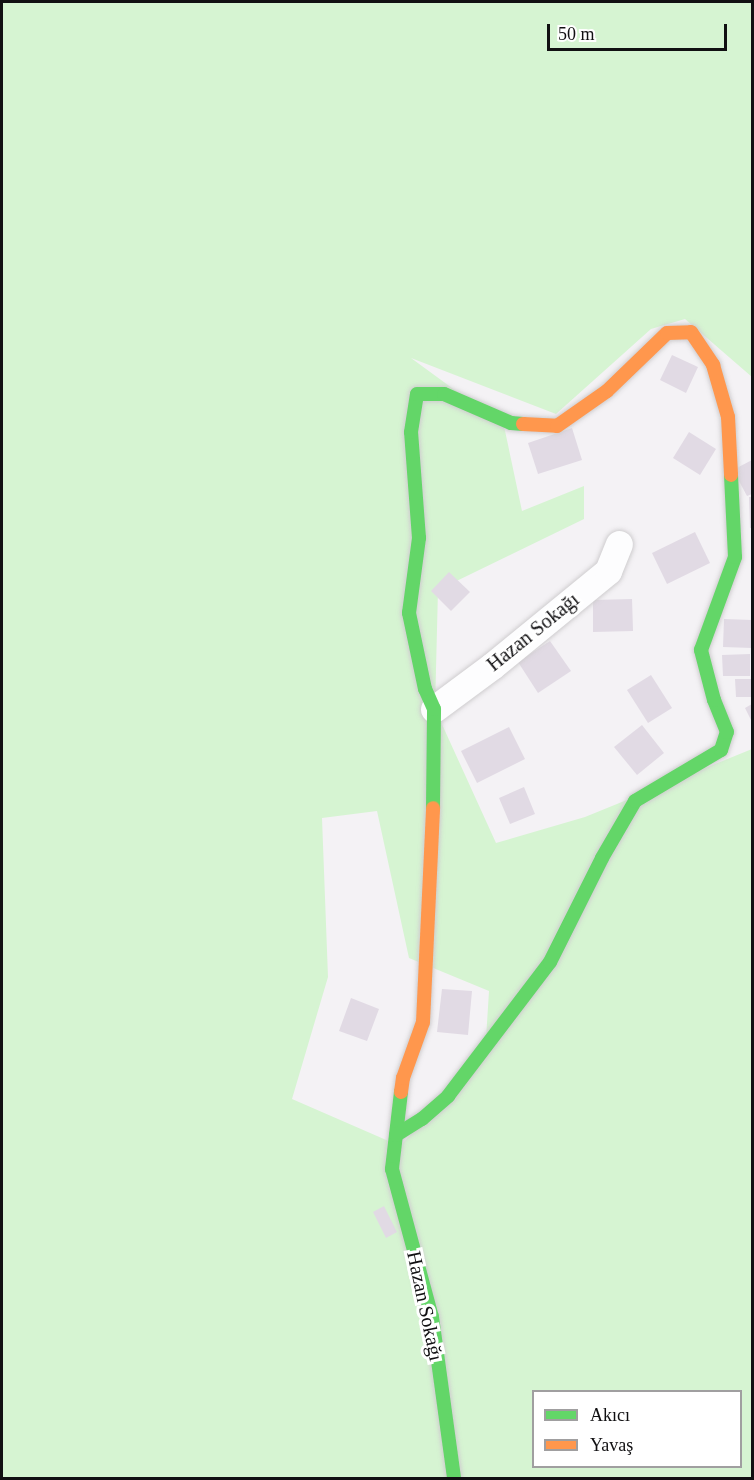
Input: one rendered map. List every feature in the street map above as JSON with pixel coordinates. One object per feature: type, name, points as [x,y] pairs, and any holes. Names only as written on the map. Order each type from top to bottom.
[{"type":"street","points":[[396,1135],[422,1119],[448,1096],[543,971],[635,801],[721,750],[727,732],[714,700],[701,650],[735,557],[728,417],[713,365],[691,333],[668,333],[607,391],[557,426],[511,423],[444,394],[417,394],[411,432],[419,538],[409,613],[425,689],[434,709]]},
{"type":"street","name":"Hazan Sokağı","points":[[454,1479],[432,1317],[392,1169],[403,1078],[423,1022],[433,811],[434,709],[492,666],[608,571],[619,544]]},
{"type":"green space","points":[[2,2],[752,2],[752,377],[685,319],[651,329],[556,414],[411,358],[504,426],[522,511],[584,486],[584,519],[438,590],[435,709],[496,843],[585,817],[752,749],[752,1478],[2,1478]],"holes":[[[377,811],[409,958],[489,991],[485,1055],[400,1146],[292,1099],[328,977],[322,818]]]},
{"type":"building","points":[[672,355],[698,367],[686,393],[660,380]]},
{"type":"building","points":[[572,428],[582,460],[538,474],[528,443]]},
{"type":"building","points":[[689,432],[716,449],[700,475],[673,458]]},
{"type":"building","points":[[752,460],[752,494],[747,496],[733,470]]},
{"type":"building","points":[[749,497],[752,497],[752,528],[750,528]]},
{"type":"building","points":[[695,532],[710,563],[667,584],[652,553]]},
{"type":"building","points":[[449,572],[470,592],[451,611],[431,591]]},
{"type":"building","points":[[632,599],[633,631],[593,632],[593,600]]},
{"type":"building","points":[[724,619],[752,620],[752,648],[723,647]]},
{"type":"building","points":[[550,641],[571,671],[538,693],[518,662]]},
{"type":"building","points":[[750,654],[750,676],[723,676],[722,655]]},
{"type":"building","points":[[651,675],[672,708],[648,723],[627,690]]},
{"type":"building","points":[[735,679],[752,679],[752,697],[736,697]]},
{"type":"building","points":[[752,704],[752,722],[745,708]]},
{"type":"building","points":[[642,725],[664,753],[637,775],[614,747]]},
{"type":"building","points":[[509,727],[525,759],[477,783],[461,751]]},
{"type":"building","points":[[524,787],[535,814],[510,824],[499,798]]},
{"type":"building","points":[[442,989],[472,991],[468,1035],[437,1032]]},
{"type":"building","points":[[351,998],[379,1009],[367,1041],[339,1031]]},
{"type":"building","points":[[384,1206],[397,1232],[386,1238],[373,1212]]},
{"type":"traffic: fast","points":[[433,808],[434,709],[425,689],[409,613],[419,538],[411,432],[417,394],[444,394],[511,423],[523,424]]},
{"type":"traffic: fast","points":[[396,1135],[422,1119],[448,1096],[550,962],[602,858],[635,801],[721,750],[727,732],[714,700],[701,650],[735,557],[731,475]]},
{"type":"traffic: fast","points":[[401,1092],[392,1169],[432,1317],[454,1478]]},
{"type":"traffic: slow","points":[[523,424],[557,426],[607,391],[667,333],[691,332],[713,365],[728,417],[731,475]]},
{"type":"traffic: slow","points":[[401,1092],[403,1078],[423,1022],[433,808]]}]
